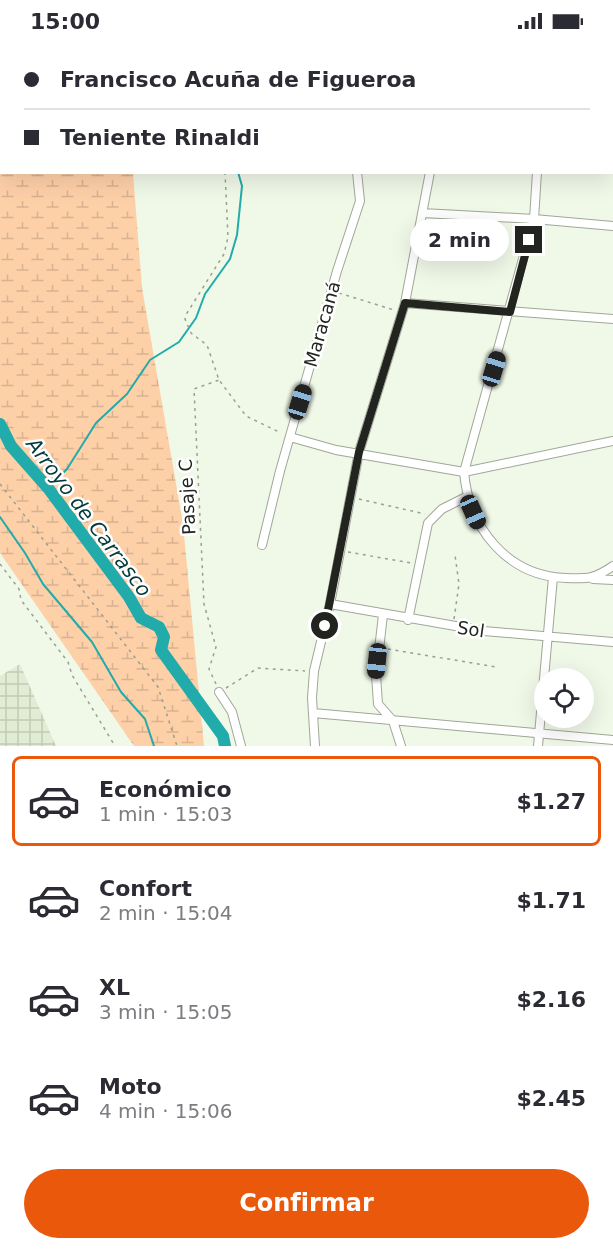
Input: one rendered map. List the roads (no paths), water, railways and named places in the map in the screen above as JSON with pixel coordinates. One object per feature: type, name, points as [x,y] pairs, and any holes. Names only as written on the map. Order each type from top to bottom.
[{"type":"street","name":"Maracaná","points":[[262,545],[290,437],[360,201],[357,174]]},
{"type":"street","points":[[315,746],[314,671],[330,604],[359,452],[405,303],[430,174]]},
{"type":"street","points":[[537,174],[534,219],[464,472],[466,497],[480,527],[494,545],[522,567],[553,577],[613,580]]},
{"type":"street","points":[[422,213],[613,226]]},
{"type":"street","points":[[405,303],[613,320]]},
{"type":"street","points":[[290,437],[336,450],[359,452],[464,472],[613,441]]},
{"type":"street","points":[[408,620],[428,523],[433,515],[466,497]]},
{"type":"street","points":[[592,579],[613,566]]},
{"type":"street","points":[[538,746],[553,577]]},
{"type":"street","name":"Sol","points":[[330,604],[408,620],[613,642]]},
{"type":"street","points":[[383,615],[376,675],[378,704],[393,721],[401,746]]},
{"type":"street","points":[[219,692],[232,711],[241,746]]},
{"type":"street","points":[[313,713],[613,740]]},
{"type":"waterway","points":[[48,488],[67,469],[96,423],[127,394],[150,360],[179,342],[196,318],[205,294],[230,259],[237,235],[242,186],[239,174]]},
{"type":"waterway","name":"Arroyo de Carrasco","points":[[0,424],[11,446],[48,488],[129,597],[141,618],[159,627],[164,637],[161,650],[223,736],[225,746]]},
{"type":"waterway","points":[[0,517],[43,584],[92,642],[121,692],[145,719],[154,746]]}]
